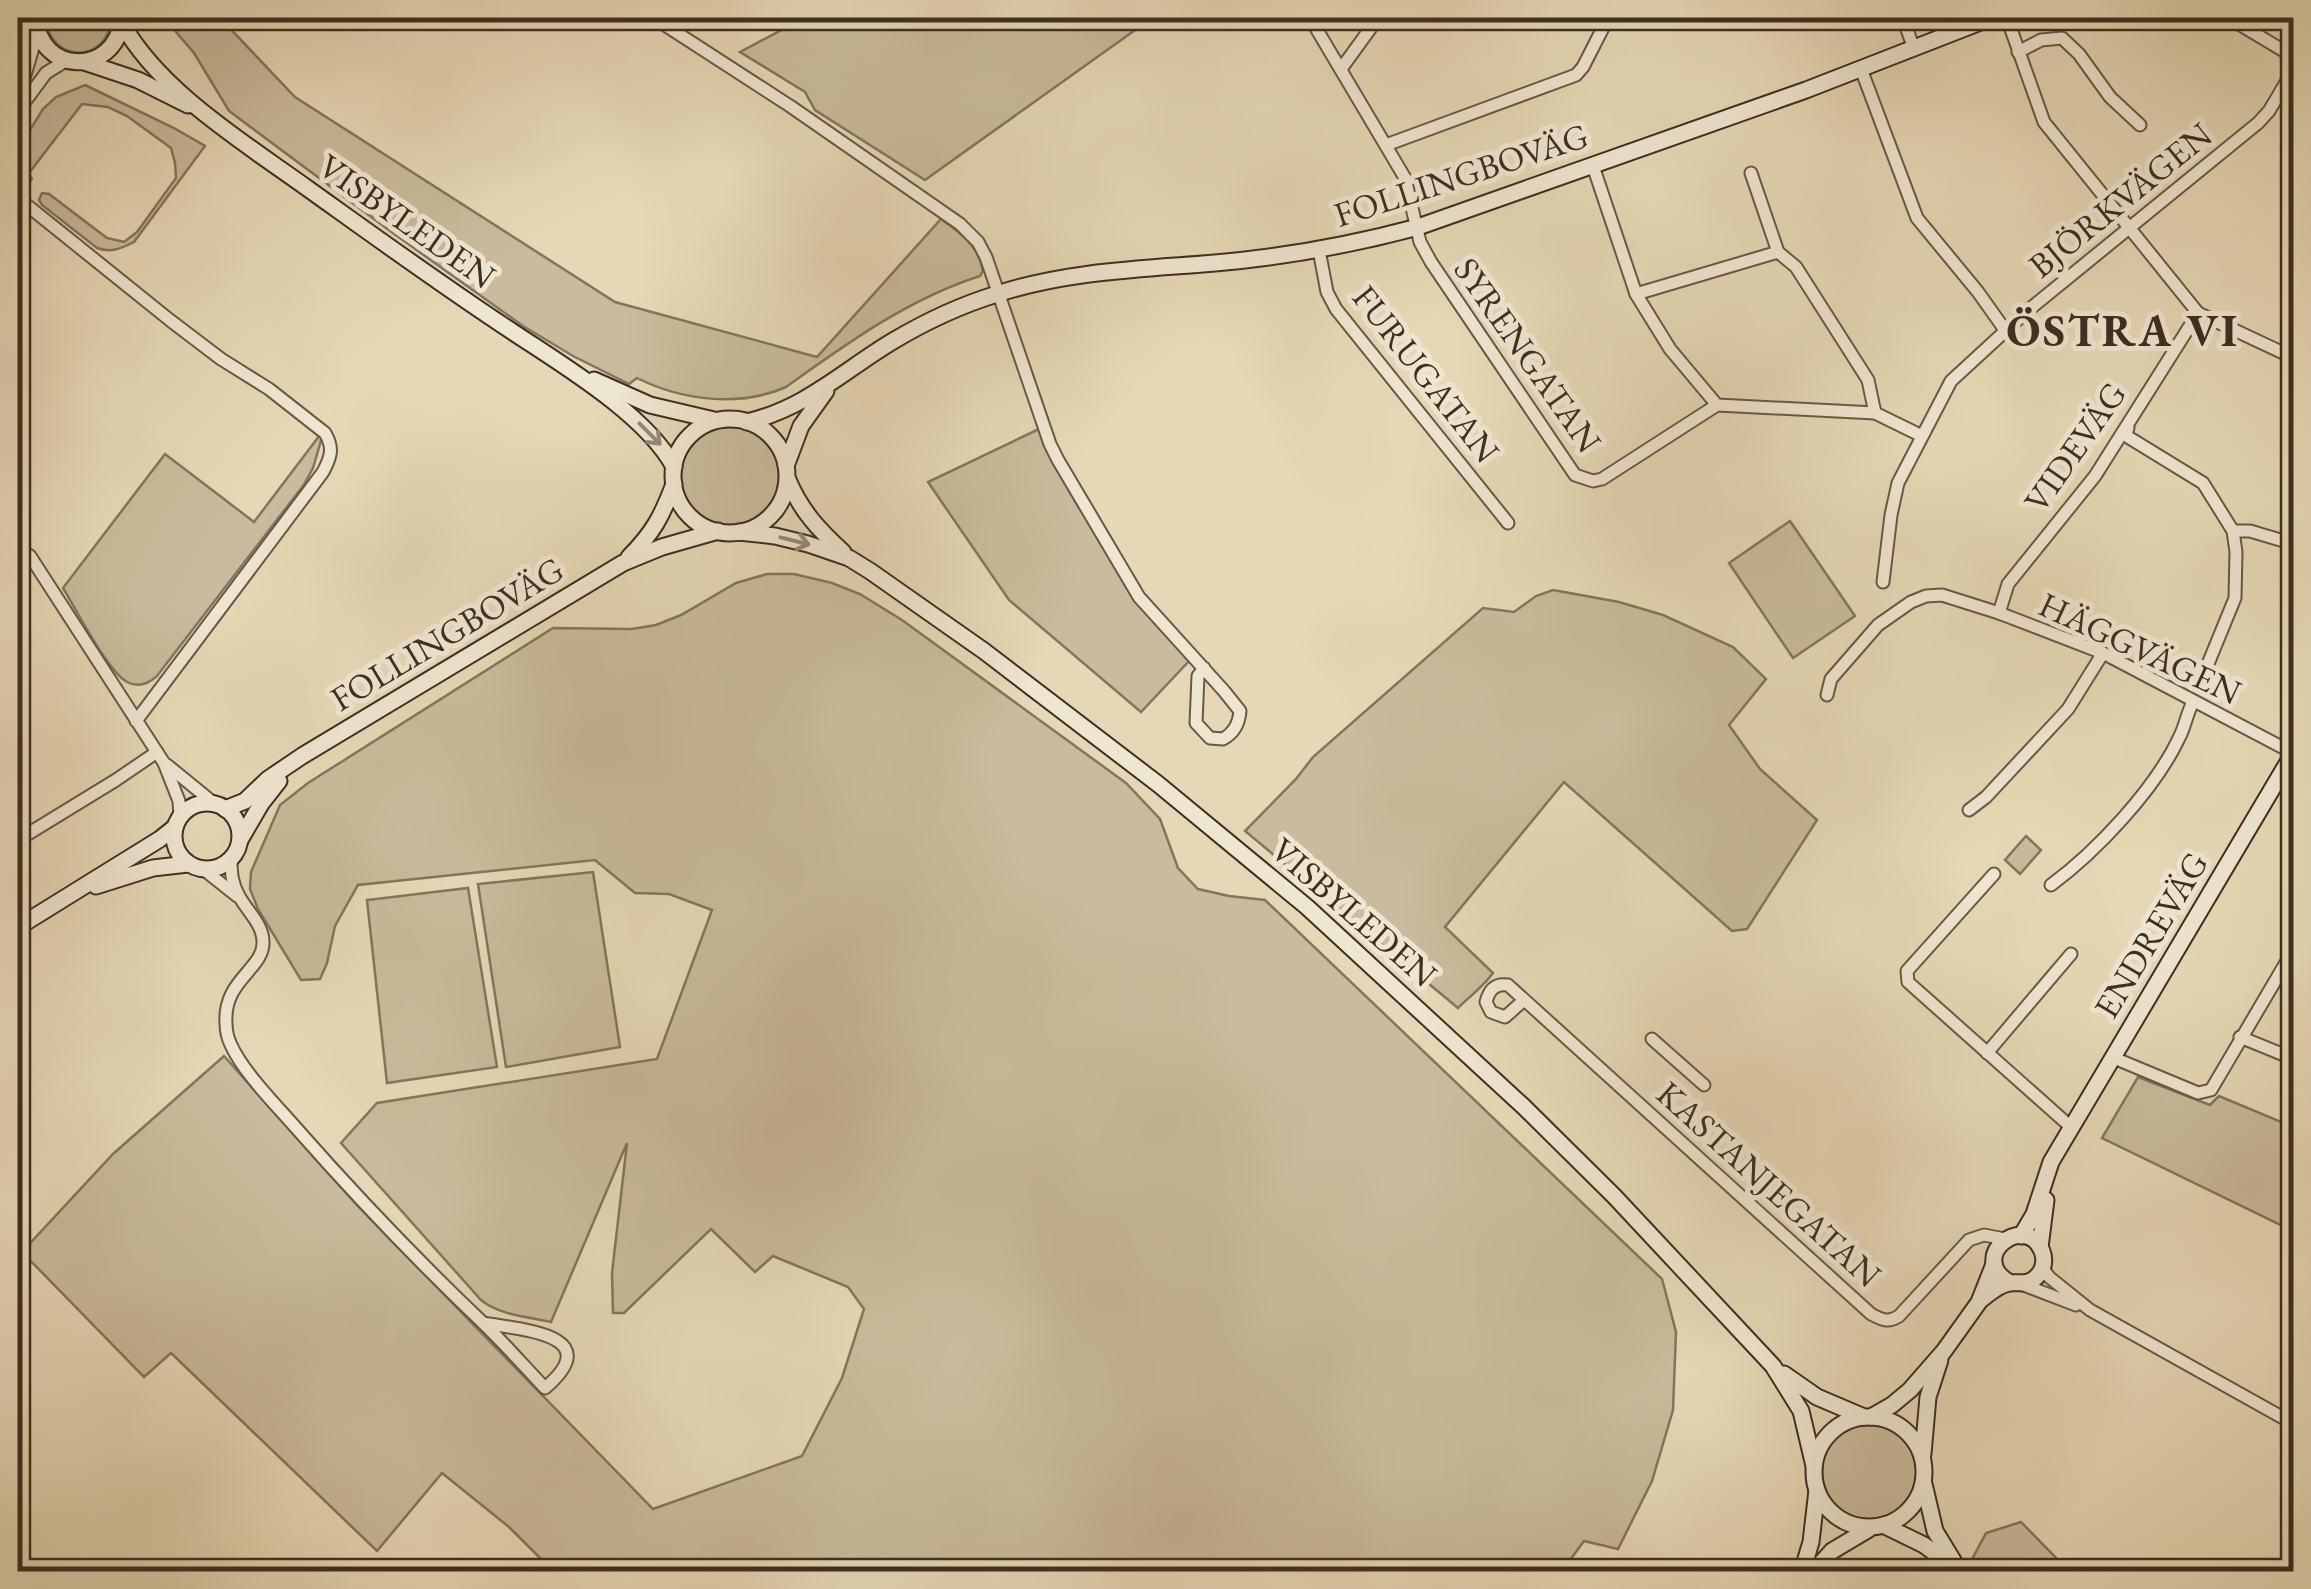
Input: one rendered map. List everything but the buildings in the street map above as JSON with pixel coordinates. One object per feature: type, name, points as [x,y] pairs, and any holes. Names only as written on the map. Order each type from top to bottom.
[{"type":"main road","name":"FOLLINGBOVÄG","points":[[747,422],[788,409],[903,335],[999,293],[1083,275],[1319,250],[1418,227],[1861,70],[1991,18]]},
{"type":"main road","points":[[84,62],[108,51],[116,41],[122,20]]},
{"type":"main road","name":"VISBYLEDEN","points":[[122,20],[152,66],[221,125],[561,364],[655,437],[674,467]]},
{"type":"main road","points":[[37,24],[48,49],[66,60]]},
{"type":"main road","name":"VISBYLEDEN","points":[[66,60],[138,80],[221,125]]},
{"type":"main road","name":"VISBYLEDEN","points":[[561,364],[650,405],[718,420]]},
{"type":"main road","name":"FOLLINGBOVÄG","points":[[786,471],[802,426],[832,384]]},
{"type":"main road","points":[[718,420],[747,422],[770,436],[779,447],[786,471],[784,492],[762,523],[740,532],[718,531],[691,518],[682,506],[674,484],[674,467],[680,448],[699,428],[718,420]]},
{"type":"main road","name":"VISBYLEDEN","points":[[786,471],[808,519],[849,558],[984,650],[1158,784],[1307,907],[1524,1106],[1773,1366],[1816,1397],[1867,1417]]},
{"type":"main road","name":"FOLLINGBOVÄG","points":[[623,564],[650,536],[674,484]]},
{"type":"main road","name":"FOLLINGBOVÄG","points":[[221,807],[245,800],[302,756],[623,564],[662,547],[718,531]]},
{"type":"main road","name":"VISBYLEDEN","points":[[740,532],[792,540],[849,558]]},
{"type":"main road","name":"ENDREVÄG","points":[[2013,1238],[2034,1214],[2051,1162],[2293,753]]},
{"type":"main road","name":"FOLLINGBOVÄG","points":[[240,840],[270,790],[302,756]]},
{"type":"main road","points":[[18,926],[160,839],[198,804],[221,807],[238,824],[240,840],[231,859],[216,868],[153,868],[68,896]]},
{"type":"main road","points":[[177,823],[177,850],[196,867]]},
{"type":"main road","name":"ENDREVÄG","points":[[2040,1247],[2047,1193],[2061,1148]]},
{"type":"main road","points":[[1802,1572],[1811,1542],[1817,1490],[1814,1466],[1830,1433],[1846,1422],[1892,1405],[1944,1352],[1979,1302],[1999,1245],[2013,1238],[2032,1239],[2043,1256],[2042,1267],[2034,1279],[1997,1288],[1979,1302]]},
{"type":"main road","points":[[1994,1260],[2000,1276],[2015,1284]]},
{"type":"main road","points":[[1944,1352],[1928,1397],[1924,1480],[1935,1531],[1959,1572]]},
{"type":"main road","name":"VISBYLEDEN","points":[[1773,1366],[1800,1411],[1814,1466]]},
{"type":"main road","points":[[1867,1417],[1889,1421],[1904,1430],[1916,1444],[1923,1462]]},
{"type":"main road","points":[[1813,1572],[1850,1538],[1894,1521],[1908,1511],[1924,1480]]},
{"type":"main road","points":[[1817,1490],[1825,1506],[1838,1518],[1854,1525],[1877,1526],[1924,1545],[1959,1572]]},
{"type":"street","points":[[654,18],[776,97],[973,236],[983,250],[1058,460],[1139,597],[1204,668],[1240,712],[1234,730],[1223,739],[1210,738],[1196,722],[1198,676],[1204,668]]},
{"type":"street","points":[[1310,18],[1405,178],[1418,227]]},
{"type":"street","points":[[1341,68],[1378,18]]},
{"type":"street","points":[[1386,146],[1576,75],[1608,18]]},
{"type":"street","points":[[1903,18],[1914,49]]},
{"type":"street","points":[[2007,18],[2044,122],[2198,313],[2294,358]]},
{"type":"street","points":[[2229,18],[2294,57]]},
{"type":"street","points":[[18,99],[37,24]]},
{"type":"street","points":[[2018,52],[2041,40],[2062,38],[2079,54],[2110,97],[2140,126]]},
{"type":"street","points":[[18,111],[46,73],[66,60]]},
{"type":"street","name":"BJÖRKVÄGEN","points":[[1882,582],[1898,483],[1952,380],[2005,330],[2258,124],[2294,69]]},
{"type":"street","points":[[1861,70],[1917,218],[2005,330]]},
{"type":"street","points":[[1593,166],[1636,294],[1670,349],[1716,405],[1875,412],[1922,436]]},
{"type":"street","points":[[1751,173],[1778,252],[1796,267],[1868,380],[1875,412]]},
{"type":"street","points":[[18,198],[221,359],[270,388],[326,433],[330,441],[332,451],[323,472],[136,720]]},
{"type":"street","name":"SYRENGATAN","points":[[1418,227],[1420,242],[1431,262],[1578,477],[1593,482],[1602,479],[1716,405]]},
{"type":"street","name":"FURUGATAN","points":[[1319,250],[1327,292],[1336,309],[1508,523]]},
{"type":"street","points":[[1636,294],[1778,252]]},
{"type":"street","name":"VIDEVÄG","points":[[1999,613],[2008,584],[2096,476],[2198,313]]},
{"type":"street","points":[[2132,419],[2128,438],[2203,482],[2233,532],[2234,598],[2201,682]]},
{"type":"street","points":[[2233,532],[2250,531],[2294,544]]},
{"type":"street","points":[[18,548],[30,556],[160,757],[180,801],[177,823]]},
{"type":"street","name":"HÄGGVÄGEN","points":[[1828,695],[1831,679],[1869,634],[1910,602],[1942,595],[2103,654],[2293,753]]},
{"type":"street","points":[[1969,810],[1986,797],[2068,709],[2103,654]]},
{"type":"street","points":[[2051,885],[2085,856],[2151,784],[2180,737],[2192,702]]},
{"type":"street","points":[[160,757],[221,807]]},
{"type":"street","points":[[18,840],[160,757]]},
{"type":"street","points":[[231,859],[233,883],[259,926],[263,942],[258,958],[227,1002],[225,1021],[231,1045],[260,1086],[326,1162],[545,1388],[566,1366],[568,1351],[558,1341],[483,1323]]},
{"type":"street","points":[[196,867],[240,899]]},
{"type":"street","points":[[1994,874],[1906,977],[2072,1128]]},
{"type":"street","points":[[2114,1058],[2203,1094],[2211,1090],[2294,949]]},
{"type":"street","points":[[1988,1053],[2071,954]]},
{"type":"street","name":"KASTANJEGATAN","points":[[1524,1000],[1880,1319],[1888,1321],[1899,1316],[1961,1246],[1975,1238]]},
{"type":"street","points":[[2240,1037],[2294,1059]]},
{"type":"street","points":[[1652,1039],[1704,1085]]},
{"type":"street","points":[[1975,1238],[2013,1238]]},
{"type":"street","points":[[1975,1238],[1985,1243],[1994,1260]]},
{"type":"street","points":[[2042,1267],[2090,1310],[2294,1424]]},
{"type":"street","points":[[2015,1284],[2090,1310]]},
{"type":"shaded area","points":[[46,18],[111,18],[108,33],[100,44],[79,52],[57,44]]},
{"type":"shaded area","points":[[164,18],[220,18],[295,97],[615,302],[817,357],[941,219],[973,247],[983,271],[980,276],[903,310],[786,387],[768,394],[710,399],[672,392],[637,378],[629,384],[523,326],[229,111],[194,53]]},
{"type":"shaded area","points":[[804,18],[1152,18],[925,180],[815,110],[805,92],[740,52]]},
{"type":"shaded area","points":[[85,85],[205,146],[134,242],[115,250],[97,248],[39,200],[42,193],[49,194],[107,238],[124,242],[137,232],[176,178],[175,163],[171,148],[127,116],[108,107],[82,104],[29,173],[32,179],[25,189],[18,188],[18,149],[43,109],[56,97]]},
{"type":"shaded area","points":[[730,427],[749,431],[765,441],[775,457],[779,476],[775,495],[765,511],[749,521],[730,525],[711,521],[695,511],[685,495],[681,476],[685,457],[695,441],[711,431]]},
{"type":"shaded area","points":[[1039,429],[1138,603],[1190,660],[1141,712],[1009,600],[928,482]]},
{"type":"shaded area","points":[[320,435],[313,468],[303,486],[157,676],[139,685],[119,676],[63,588],[165,454],[254,522]]},
{"type":"shaded area","points":[[1790,521],[1855,616],[1793,658],[1729,563]]},
{"type":"shaded area","points":[[767,574],[794,574],[860,594],[902,620],[1126,783],[1160,819],[1178,868],[1198,889],[1265,900],[1662,1279],[1676,1332],[1673,1410],[1652,1481],[1618,1549],[1584,1541],[1562,1571],[553,1571],[509,1527],[442,1473],[377,1551],[171,1353],[144,1377],[22,1252],[113,1154],[224,1056],[357,1205],[653,1509],[802,1456],[842,1378],[864,1309],[848,1287],[773,1256],[755,1272],[711,1229],[624,1313],[613,1313],[612,1273],[627,1143],[551,1322],[505,1312],[481,1300],[341,1143],[377,1103],[657,1059],[712,910],[669,894],[635,893],[595,860],[358,885],[335,926],[320,979],[301,980],[250,889],[251,872],[280,805],[308,783],[553,628],[632,629],[656,625],[736,583]]},
{"type":"shaded area","points":[[1553,590],[1663,615],[1733,647],[1766,679],[1729,725],[1760,769],[1817,820],[1747,929],[1732,931],[1564,782],[1445,927],[1493,973],[1458,1008],[1245,831],[1313,757],[1483,608],[1514,612],[1536,596]]},
{"type":"shaded area","points":[[2026,836],[2041,850],[2020,874],[2005,860]]},
{"type":"shaded area","points":[[593,872],[620,1047],[506,1067],[478,884]]},
{"type":"shaded area","points":[[468,888],[497,1067],[387,1083],[367,900]]},
{"type":"shaded area","points":[[2138,1077],[2210,1105],[2219,1096],[2293,1127],[2293,1231],[2102,1138]]},
{"type":"shaded area","points":[[1861,1424],[1879,1424],[1897,1432],[1910,1445],[1918,1472],[1915,1491],[1897,1512],[1879,1520],[1861,1520],[1843,1512],[1830,1499],[1822,1481],[1822,1463],[1830,1445],[1843,1432]]},
{"type":"shaded area","points":[[2021,1522],[2069,1571],[1978,1571],[1970,1563],[1986,1533]]},
{"type":"district","name":"ÖSTRA VI","points":[[2123,330]]}]
